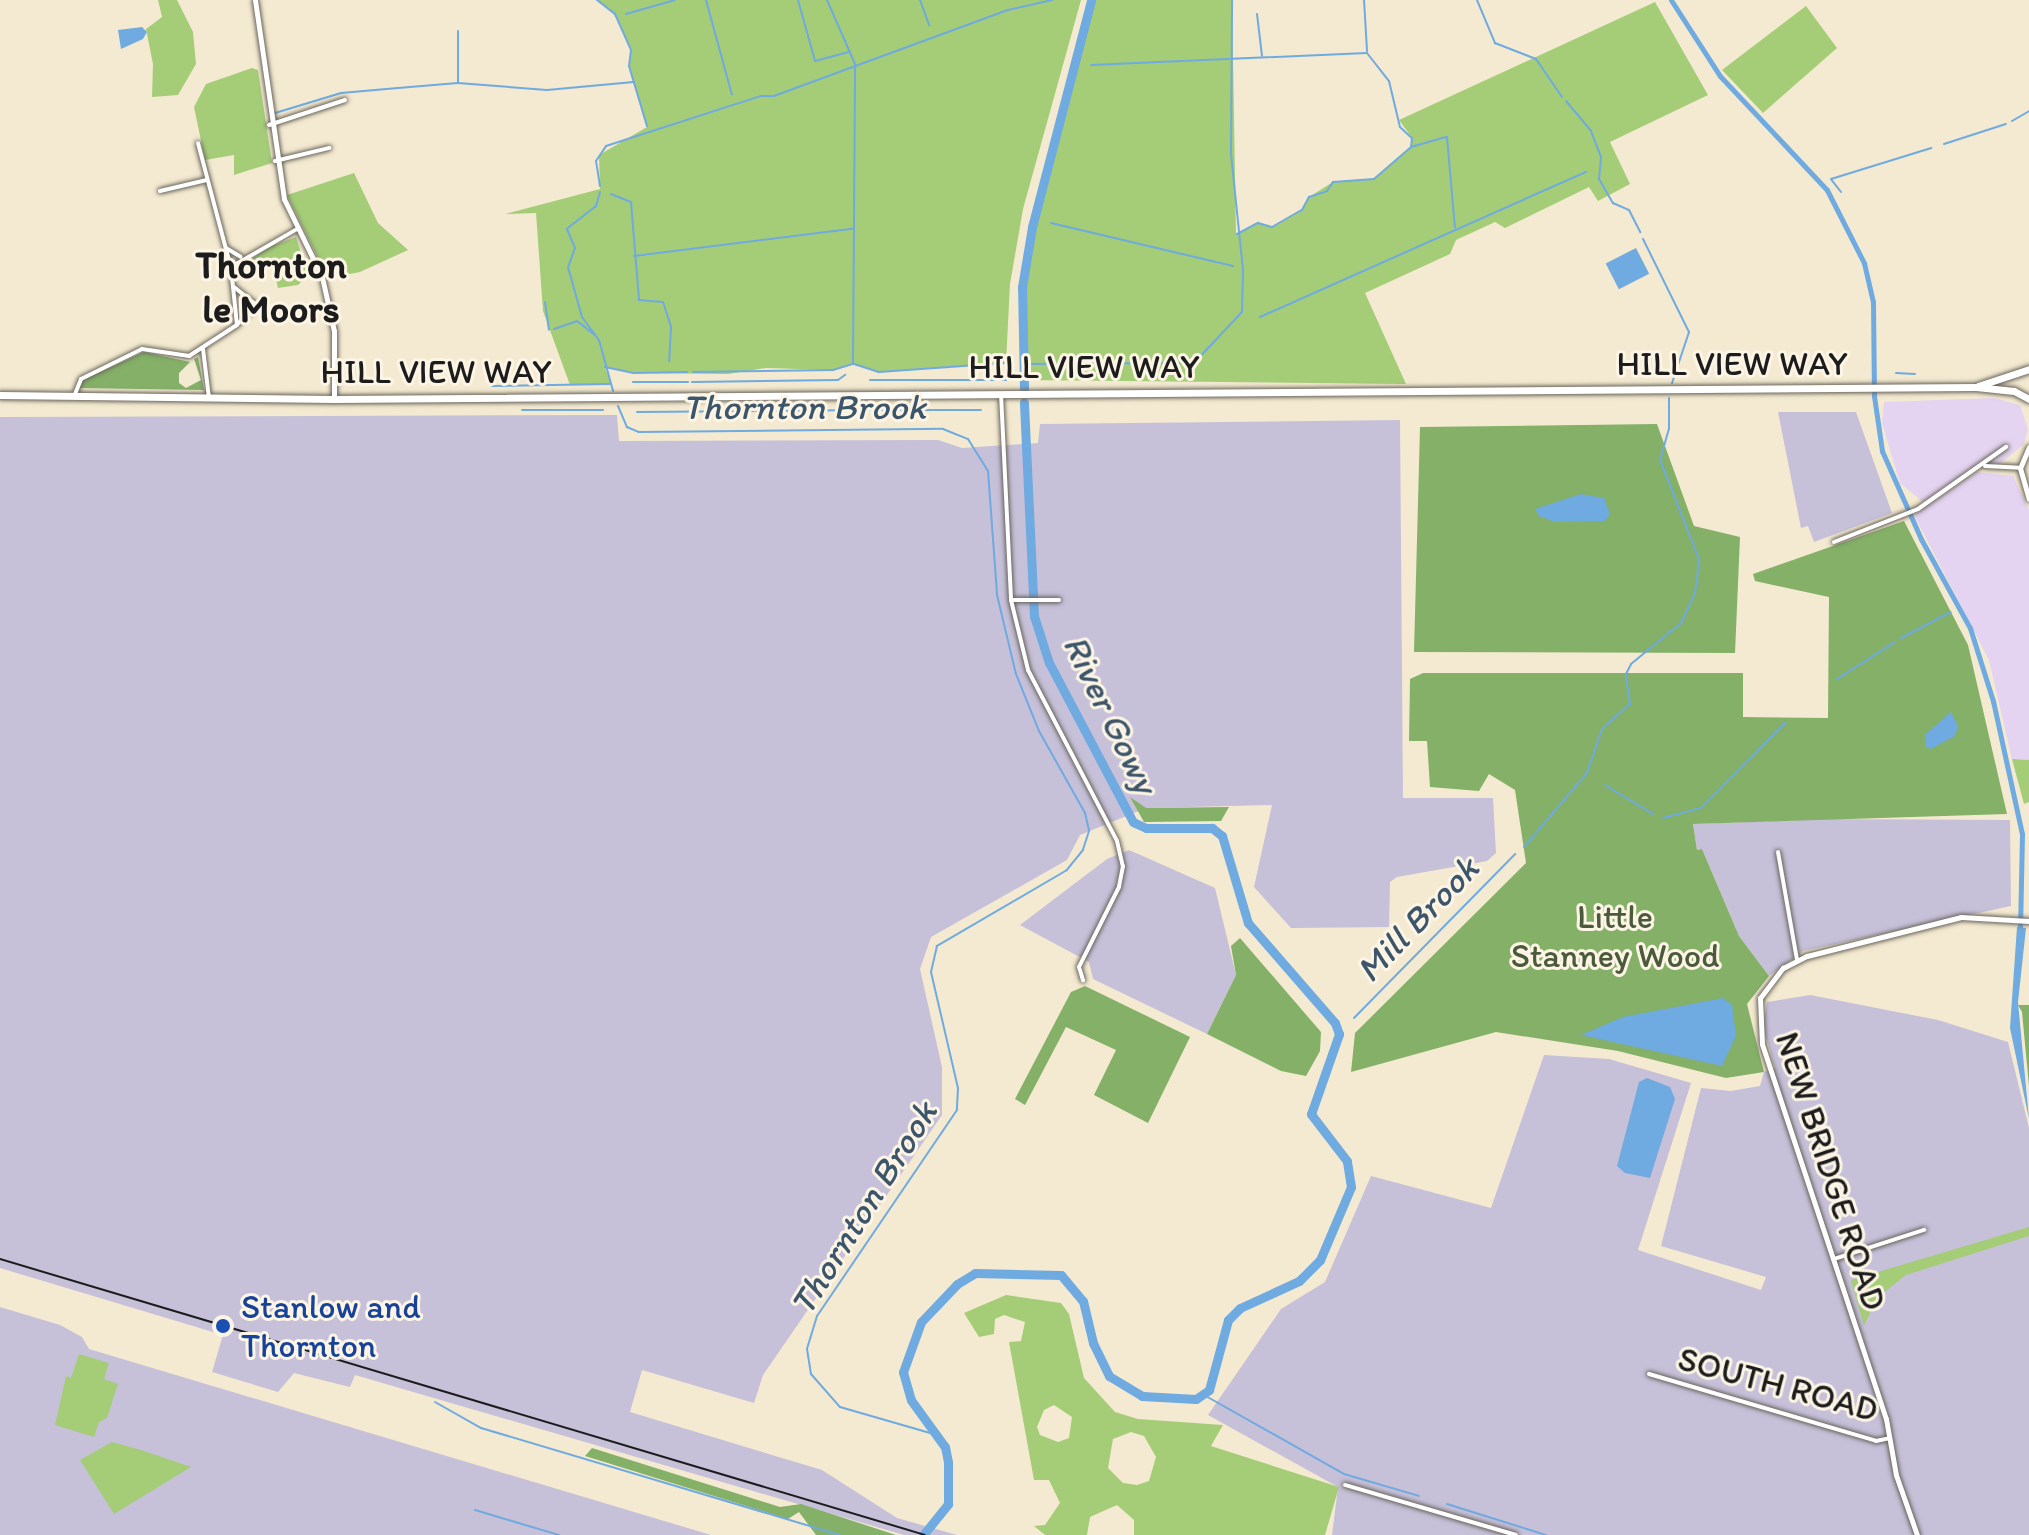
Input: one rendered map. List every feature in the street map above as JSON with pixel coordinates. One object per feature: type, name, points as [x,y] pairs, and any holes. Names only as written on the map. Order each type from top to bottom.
[{"type":"main road","name":"HILL VIEW WAY","points":[[1976,387],[2029,369]]},
{"type":"main road","name":"HILL VIEW WAY","points":[[0,395],[334,399],[1976,387],[2014,391],[2029,399]]},
{"type":"street","points":[[255,0],[275,161],[297,229],[327,297],[334,331],[334,399]]},
{"type":"street","points":[[269,125],[345,100]]},
{"type":"street","points":[[198,143],[231,268],[237,325]]},
{"type":"street","points":[[275,161],[329,148]]},
{"type":"street","points":[[160,191],[207,180]]},
{"type":"street","points":[[231,268],[241,257],[297,229]]},
{"type":"street","points":[[226,248],[241,257]]},
{"type":"street","points":[[74,397],[81,379],[142,349],[189,356],[203,349],[237,325],[256,305],[233,286]]},
{"type":"street","points":[[203,349],[209,398]]},
{"type":"street","points":[[1001,394],[1011,600],[1028,670],[1121,854],[1119,887],[1079,967],[1083,980]]},
{"type":"street","points":[[1834,542],[1918,509],[2006,447]]},
{"type":"street","points":[[2029,447],[2020,468],[2029,499]]},
{"type":"street","points":[[1983,466],[2020,468]]},
{"type":"street","points":[[1011,600],[1059,600]]},
{"type":"street","points":[[1778,852],[1797,960]]},
{"type":"street","name":"NEW BRIDGE ROAD","points":[[1890,1438],[1758,1025],[1768,982],[1797,960],[1937,922],[2029,921]]},
{"type":"street","points":[[1834,1259],[1924,1230]]},
{"type":"street","name":"SOUTH ROAD","points":[[1649,1374],[1876,1441],[1890,1438],[1896,1475],[1917,1535]]},
{"type":"street","points":[[1345,1485],[1516,1535]]},
{"type":"shaded area","points":[[1994,398],[2020,405],[2028,429],[2024,444],[2000,464],[1979,464],[1923,502],[1900,483],[1882,423],[1884,402]]},
{"type":"shaded area","points":[[1778,412],[1856,412],[1892,513],[1814,542],[1808,526],[1801,528]]},
{"type":"shaded area","points":[[617,415],[619,441],[938,440],[962,448],[1038,443],[1040,424],[1400,420],[1403,798],[1493,798],[1496,853],[1487,861],[1397,877],[1390,882],[1389,927],[1291,928],[1254,887],[1272,805],[1146,808],[1080,835],[1067,860],[931,937],[920,969],[942,1067],[942,1115],[763,1375],[754,1403],[642,1370],[630,1412],[822,1470],[897,1518],[957,1535],[904,1535],[355,1375],[350,1387],[294,1373],[278,1392],[212,1372],[223,1335],[0,1268],[0,417]]},
{"type":"shaded area","points":[[1977,472],[2013,476],[2029,510],[2029,760],[2012,759],[1989,660],[1914,515]]},
{"type":"shaded area","points":[[1822,819],[2010,820],[2011,906],[1803,951],[1769,976],[1739,936],[1702,849],[1697,850],[1693,824]]},
{"type":"shaded area","points":[[1129,850],[1215,888],[1236,975],[1207,1034],[1093,979],[1089,962],[1020,925],[1107,859]]},
{"type":"shaded area","points":[[1810,995],[1938,1020],[2008,1042],[2029,1128],[2029,1535],[1332,1535],[1338,1487],[1208,1415],[1281,1309],[1325,1282],[1371,1176],[1491,1208],[1544,1055],[1609,1059],[1691,1083],[1638,1250],[1761,1290],[1766,1277],[1661,1246],[1701,1088],[1731,1091],[1760,1086],[1764,1072],[1775,1068],[1763,1027],[1767,1002]]},
{"type":"shaded area","points":[[0,1307],[60,1325],[82,1337],[89,1349],[711,1535],[0,1535]]},
{"type":"green space","points":[[158,0],[177,0],[193,32],[196,64],[178,95],[152,97],[153,64],[146,29],[162,17]]},
{"type":"green space","points":[[597,0],[1081,0],[1023,209],[1010,284],[1006,363],[879,372],[853,364],[833,370],[766,368],[728,374],[633,373],[605,367],[611,384],[570,385],[543,311],[536,213],[505,214],[600,189],[599,155],[647,127],[629,66],[631,50],[615,14]]},
{"type":"green space","points":[[1091,0],[1232,0],[1236,234],[1258,223],[1272,227],[1302,210],[1309,197],[1333,182],[1374,179],[1411,147],[1412,138],[1399,120],[1655,2],[1708,95],[1610,142],[1630,184],[1598,201],[1589,187],[1505,228],[1495,222],[1456,240],[1450,254],[1365,293],[1406,384],[1023,380],[1022,287],[1032,227]]},
{"type":"green space","points":[[1806,6],[1837,48],[1763,113],[1722,70]]},
{"type":"green space","points":[[252,68],[258,70],[272,163],[234,175],[234,155],[205,160],[194,107],[206,84]]},
{"type":"green space","points":[[354,173],[378,223],[408,250],[360,272],[328,278],[287,195]]},
{"type":"green space","points":[[296,237],[308,275],[298,285],[278,288],[273,267],[251,271],[249,261],[267,248]]},
{"type":"green space","points":[[144,352],[190,362],[179,373],[179,383],[186,388],[201,380],[194,359],[198,357],[204,390],[79,388],[83,380]]},
{"type":"green space","points":[[1657,424],[1694,526],[1740,537],[1735,653],[1414,652],[1420,427]]},
{"type":"green space","name":"Little Stanney Wood","points":[[1904,521],[1968,645],[2007,814],[1693,824],[1697,850],[1702,849],[1739,936],[1769,976],[1747,1004],[1764,1072],[1726,1078],[1618,1051],[1496,1032],[1351,1072],[1355,1033],[1526,863],[1515,790],[1489,774],[1479,791],[1430,787],[1427,741],[1409,741],[1410,679],[1423,673],[1743,673],[1743,717],[1828,718],[1829,597],[1755,581],[1753,574]]},
{"type":"green space","points":[[2012,759],[2029,760],[2029,802],[2024,804]]},
{"type":"green space","points":[[1130,797],[1146,808],[1229,807],[1221,821],[1144,822]]},
{"type":"green space","points":[[1240,938],[1321,1032],[1320,1051],[1306,1076],[1281,1071],[1207,1034],[1236,975],[1231,946]]},
{"type":"green space","points":[[1085,986],[1190,1037],[1148,1123],[1094,1095],[1116,1050],[1066,1027],[1025,1105],[1015,1099],[1071,992]]},
{"type":"green space","points":[[2018,1005],[2029,1005],[2029,1086],[2022,1012]]},
{"type":"green space","points":[[2029,1227],[2029,1236],[1906,1275],[1877,1298],[1864,1326],[1851,1280]]},
{"type":"green space","points":[[1006,1295],[1061,1303],[1069,1314],[1084,1378],[1115,1412],[1138,1419],[1223,1425],[1211,1446],[1339,1487],[1325,1535],[1134,1535],[1134,1520],[1117,1505],[1090,1517],[1087,1535],[1045,1535],[1034,1526],[1045,1525],[1060,1503],[1049,1480],[1034,1480],[1009,1342],[1021,1341],[1025,1322],[1004,1315],[995,1319],[994,1334],[979,1337],[964,1313]],"holes":[[[1054,1405],[1072,1417],[1069,1438],[1058,1442],[1040,1435],[1037,1427],[1044,1410]],[[1131,1432],[1144,1436],[1156,1457],[1149,1481],[1137,1485],[1123,1483],[1108,1468],[1113,1439]]]},
{"type":"green space","points":[[79,1354],[109,1363],[104,1379],[118,1384],[107,1418],[99,1422],[94,1437],[55,1425],[66,1376],[71,1378]]},
{"type":"green space","points":[[112,1442],[191,1467],[114,1514],[80,1460]]},
{"type":"green space","points":[[592,1448],[780,1507],[801,1504],[896,1535],[816,1535],[799,1512],[788,1519],[585,1456]]},
{"type":"water","points":[[142,27],[147,32],[143,39],[121,49],[118,30]]},
{"type":"water","points":[[1636,248],[1649,274],[1619,289],[1606,263]]},
{"type":"water","points":[[1581,494],[1604,498],[1610,514],[1605,521],[1555,522],[1539,516],[1535,509]]},
{"type":"water","points":[[1951,712],[1958,726],[1955,736],[1931,749],[1925,746],[1926,734]]},
{"type":"water","points":[[2017,927],[2026,928],[2018,1002],[2029,1119],[2010,1028]]},
{"type":"water","points":[[1723,998],[1732,1005],[1736,1036],[1722,1066],[1581,1035],[1623,1017]]},
{"type":"water","points":[[1647,1078],[1670,1087],[1675,1099],[1650,1178],[1625,1173],[1617,1166],[1639,1082]]},
{"type":"waterway","points":[[597,0],[615,14],[631,50],[629,66],[647,126]]},
{"type":"waterway","points":[[626,14],[675,0]]},
{"type":"waterway","points":[[706,0],[732,95]]},
{"type":"waterway","points":[[798,0],[815,61],[848,52]]},
{"type":"waterway","points":[[693,372],[833,370],[853,364],[855,64],[827,0]]},
{"type":"waterway","points":[[920,0],[929,25]]},
{"type":"waterway","name":"Thornton Brook","points":[[600,186],[596,161],[606,146],[761,96],[774,96],[1008,10],[1052,0]]},
{"type":"waterway","name":"River Gowy","points":[[1024,388],[1022,287],[1032,227],[1091,0]]},
{"type":"waterway","points":[[1023,364],[1194,363],[1242,312],[1243,270],[1231,154],[1232,0]]},
{"type":"waterway","points":[[1364,0],[1367,51]]},
{"type":"waterway","name":"Mill Brook","points":[[1477,0],[1495,43],[1536,59],[1562,97]]},
{"type":"waterway","points":[[1671,0],[1720,76],[1827,190],[1864,263],[1873,302],[1874,396],[1882,451],[1921,539],[1970,628],[1993,701],[2022,834],[2020,931]]},
{"type":"waterway","points":[[1257,14],[1262,56]]},
{"type":"waterway","points":[[458,31],[458,82]]},
{"type":"waterway","points":[[1091,65],[1367,53],[1389,81],[1400,127],[1412,138],[1411,147]]},
{"type":"waterway","points":[[275,113],[341,93],[398,88],[458,83],[547,90],[634,82]]},
{"type":"waterway","name":"Mill Brook","points":[[1566,101],[1591,131],[1601,157],[1599,179],[1613,203],[1629,210],[1640,232]]},
{"type":"waterway","points":[[2012,121],[2029,111]]},
{"type":"waterway","points":[[1944,144],[2006,124]]},
{"type":"waterway","points":[[1237,234],[1258,223],[1272,227],[1302,210],[1309,197],[1327,191],[1333,182],[1374,179],[1411,147],[1447,137],[1455,228]]},
{"type":"waterway","points":[[1841,192],[1831,179],[1931,148]]},
{"type":"waterway","points":[[1260,317],[1586,172]]},
{"type":"waterway","name":"Thornton Brook","points":[[600,192],[596,206],[567,229],[575,248],[568,267],[582,317],[599,340],[613,391]]},
{"type":"waterway","points":[[611,194],[631,202],[639,300],[663,302],[671,327],[669,361]]},
{"type":"waterway","points":[[1051,223],[1233,266]]},
{"type":"waterway","points":[[634,256],[852,229]]},
{"type":"waterway","name":"Mill Brook","points":[[1643,239],[1689,332],[1672,383]]},
{"type":"waterway","points":[[545,302],[549,330]]},
{"type":"waterway","points":[[554,329],[577,321],[595,335]]},
{"type":"waterway","points":[[854,364],[879,372],[1006,363]]},
{"type":"waterway","points":[[605,367],[633,373],[687,372]]},
{"type":"waterway","points":[[1896,373],[1915,374]]},
{"type":"waterway","points":[[692,382],[838,380],[845,375]]},
{"type":"waterway","points":[[870,380],[1006,380]]},
{"type":"waterway","points":[[633,382],[688,382]]},
{"type":"waterway","points":[[492,386],[610,384]]},
{"type":"waterway","name":"Mill Brook","points":[[1524,847],[1587,773],[1602,729],[1630,704],[1626,674],[1631,664],[1681,623],[1695,593],[1699,559],[1660,460],[1669,429],[1669,398]]},
{"type":"waterway","name":"River Gowy","points":[[923,1535],[948,1504],[948,1462],[945,1447],[911,1400],[903,1372],[921,1322],[957,1284],[975,1273],[1061,1275],[1083,1301],[1093,1343],[1109,1376],[1142,1396],[1196,1399],[1209,1390],[1228,1320],[1240,1308],[1299,1281],[1320,1260],[1351,1187],[1347,1161],[1311,1114],[1339,1034],[1335,1023],[1248,923],[1222,836],[1212,828],[1146,828],[1133,822],[1049,663],[1034,616],[1024,402]]},
{"type":"waterway","name":"Thornton Brook","points":[[618,406],[627,427],[639,432],[943,429],[968,439],[988,471],[997,595],[1016,674],[1039,731],[1085,813],[1089,831],[1083,850],[1067,870],[937,946],[931,972],[958,1088],[957,1110],[817,1316],[807,1349],[811,1374],[840,1407],[937,1435]]},
{"type":"waterway","points":[[522,410],[603,410]]},
{"type":"waterway","points":[[637,412],[866,410]]},
{"type":"waterway","points":[[871,410],[981,410]]},
{"type":"waterway","points":[[1901,638],[1951,612]]},
{"type":"waterway","points":[[1837,679],[1895,642]]},
{"type":"waterway","points":[[1663,818],[1701,808],[1785,723]]},
{"type":"waterway","points":[[1605,785],[1653,814]]},
{"type":"waterway","name":"Mill Brook","points":[[1354,1018],[1515,854]]},
{"type":"waterway","points":[[1204,1395],[1344,1474],[1419,1496]]},
{"type":"waterway","name":"Thornton Brook","points":[[435,1402],[481,1428],[840,1535]]},
{"type":"waterway","points":[[1447,1504],[1546,1535]]},
{"type":"waterway","points":[[475,1510],[559,1535]]},
{"type":"railway","points":[[0,1259],[925,1535]]},
{"type":"place","name":"Stanlow and Thornton","points":[[223,1326]]},
{"type":"district","name":"Thornton le Moors","points":[[271,288]]}]
